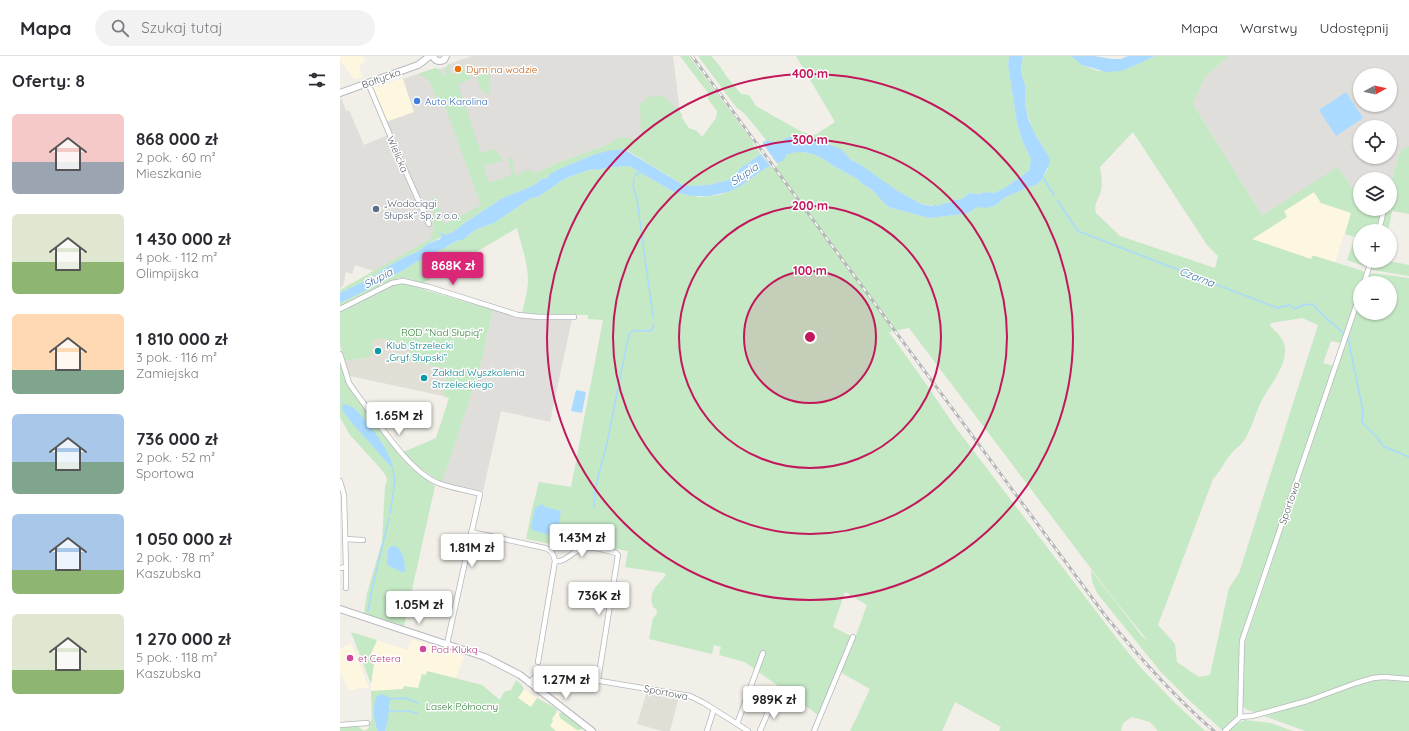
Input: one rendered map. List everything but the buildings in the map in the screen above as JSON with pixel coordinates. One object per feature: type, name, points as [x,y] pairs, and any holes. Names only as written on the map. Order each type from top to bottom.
[{"type":"main road","points":[[433,57],[441,61],[446,56]]},
{"type":"main road","name":"Bałtycka","points":[[340,92],[368,83],[433,57]]},
{"type":"main road","points":[[340,609],[485,657],[512,671],[592,731]]},
{"type":"street","name":"Wielicka","points":[[368,83],[429,224]]},
{"type":"street","points":[[340,309],[392,283],[403,282],[429,287],[518,315],[539,317],[574,317]]},
{"type":"street","name":"Sportowa","points":[[1240,717],[1242,641],[1353,315]]},
{"type":"street","points":[[340,354],[349,382],[408,462],[438,483],[480,494],[448,644]]},
{"type":"street","points":[[340,481],[344,495],[342,524],[345,539],[343,567],[346,588]]},
{"type":"street","points":[[471,532],[545,548],[553,554],[555,561],[538,662]]},
{"type":"street","points":[[345,539],[362,540]]},
{"type":"street","points":[[555,561],[560,562],[578,550],[584,548],[616,553],[618,555],[598,680]]},
{"type":"street","points":[[814,731],[853,637]]},
{"type":"street","points":[[737,724],[763,653]]},
{"type":"street","name":"Sportowa","points":[[529,683],[538,674],[545,672],[690,696],[714,709],[748,731]]},
{"type":"street","points":[[1225,731],[1240,717],[1252,716],[1307,701],[1373,678],[1384,677],[1409,679]]},
{"type":"street","points":[[760,731],[772,703]]},
{"type":"street","points":[[707,731],[714,709]]},
{"type":"street","points":[[340,725],[367,723]]},
{"type":"shaded area","points":[[340,56],[361,56],[364,58],[365,63],[361,64],[359,67],[362,77],[354,79],[340,60]]},
{"type":"shaded area","points":[[472,56],[673,56],[680,112],[677,114],[681,128],[603,146],[557,163],[537,173],[476,192],[482,205],[444,224],[438,204],[438,198],[432,198],[435,227],[430,239],[374,271],[355,265],[352,274],[346,272],[343,286],[340,288],[340,100],[343,98],[342,100],[346,111],[349,110],[364,145],[388,135],[386,122],[414,112],[403,79],[436,68],[439,69],[446,67],[449,64]]},
{"type":"shaded area","points":[[1229,56],[1409,56],[1409,146],[1400,151],[1397,161],[1397,120],[1353,120],[1353,164],[1396,164],[1394,172],[1353,172],[1353,188],[1338,168],[1262,215],[1193,104],[1205,77]]},
{"type":"shaded area","points":[[403,79],[414,112],[385,122],[371,88]]},
{"type":"shaded area","points":[[1314,192],[1321,203],[1351,213],[1335,262],[1311,259],[1252,240],[1286,217],[1284,212]]},
{"type":"shaded area","points":[[493,310],[521,318],[572,319],[550,422],[501,411],[483,491],[442,483],[478,377]]},
{"type":"shaded area","points":[[380,338],[410,346],[407,361],[443,368],[448,371],[443,396],[350,376],[345,361],[370,357],[372,353],[373,340]]},
{"type":"shaded area","points":[[412,639],[464,656],[456,678],[427,671],[426,675],[422,674],[418,688],[404,686],[403,689],[371,691],[375,658],[370,656],[377,640],[407,650]]},
{"type":"shaded area","name":"et Cetera","points":[[351,643],[369,688],[359,688],[350,691],[340,673],[340,649]]},
{"type":"shaded area","points":[[524,689],[537,698],[531,707],[518,698]]},
{"type":"shaded area","points":[[647,691],[679,697],[670,731],[662,731],[637,724]]},
{"type":"shaded area","points":[[556,712],[583,731],[556,731],[550,726],[553,721],[551,719]]},
{"type":"green space","points":[[680,56],[689,56],[761,154],[742,167],[729,180],[708,185],[683,185],[627,150],[622,149],[593,155],[557,170],[548,178],[542,179],[534,185],[501,199],[463,224],[458,229],[427,244],[419,251],[387,267],[373,277],[340,293],[340,290],[430,239],[434,227],[432,198],[438,198],[438,204],[444,224],[481,205],[443,101],[438,103],[429,80],[418,74],[435,68],[439,69],[443,75],[446,75],[446,67],[449,64],[450,73],[455,74],[462,71],[460,65],[472,79],[458,84],[481,153],[495,149],[503,161],[484,166],[489,183],[512,175],[508,160],[510,155],[510,158],[512,158],[515,176],[528,169],[536,173],[557,163],[611,143],[618,137],[636,139],[641,136],[640,103],[643,103],[648,97],[664,96],[682,114],[682,118],[689,128],[697,131],[702,137],[716,118],[717,111],[708,99],[708,93]]},
{"type":"green space","points":[[698,56],[711,56],[741,94],[749,95],[756,106],[802,132],[815,135],[835,122],[796,56],[1009,56],[1008,65],[1017,123],[1022,140],[1031,159],[1029,169],[1003,189],[994,193],[969,193],[962,199],[938,206],[921,204],[887,185],[861,165],[851,160],[840,149],[816,140],[806,139],[804,136],[785,139],[775,144],[767,141],[744,113],[736,107]]},
{"type":"green space","points":[[1023,56],[1071,56],[1082,65],[1097,71],[1121,71],[1155,56],[1229,56],[1205,77],[1193,104],[1262,215],[1338,167],[1353,188],[1353,216],[1380,216],[1379,224],[1353,224],[1353,236],[1345,234],[1351,213],[1321,203],[1314,192],[1284,211],[1287,217],[1252,239],[1311,259],[1312,256],[1315,256],[1363,271],[1365,275],[1353,276],[1353,308],[1341,343],[1331,341],[1323,363],[1334,366],[1242,641],[1240,717],[1223,731],[1160,671],[1097,593],[1092,581],[1091,570],[1142,636],[1148,641],[1114,599],[909,328],[889,332],[956,428],[1141,668],[1205,731],[1158,731],[1150,722],[1132,717],[1123,723],[1121,731],[999,731],[1001,727],[955,702],[942,731],[850,731],[870,689],[840,672],[852,646],[867,605],[845,592],[833,627],[853,637],[818,715],[745,662],[719,655],[721,647],[714,645],[712,654],[649,639],[653,618],[657,614],[656,609],[653,607],[652,597],[654,589],[666,575],[664,573],[625,567],[628,551],[573,541],[571,548],[526,539],[539,482],[571,487],[603,320],[588,319],[588,315],[522,314],[528,274],[526,260],[517,228],[423,283],[406,278],[399,278],[340,308],[340,303],[371,288],[420,260],[435,254],[439,250],[471,234],[475,230],[494,223],[531,198],[538,197],[566,178],[592,169],[598,170],[626,166],[631,167],[674,192],[699,197],[720,195],[741,186],[785,155],[793,152],[800,152],[813,154],[859,180],[871,189],[888,207],[929,218],[965,214],[972,211],[976,207],[995,206],[1004,198],[1036,185],[1041,181],[1048,169],[1047,153],[1032,129],[1025,104],[1025,85],[1021,67]],"holes":[[[1133,132],[1207,245],[1218,256],[1215,268],[1120,236],[1096,213],[1096,204],[1102,188],[1100,167]],[[1302,318],[1318,325],[1239,573],[1229,588],[1210,675],[1199,677],[1177,662],[1175,644],[1158,625],[1213,479],[1232,452],[1245,439],[1263,397],[1276,378],[1283,364],[1285,348],[1280,336],[1270,326],[1271,323]]]},
{"type":"green space","points":[[485,66],[490,73],[489,94],[485,94],[483,89],[481,90],[476,75],[479,68]]},
{"type":"green space","points":[[1409,146],[1409,214],[1397,212],[1397,172],[1394,172],[1400,151]]},
{"type":"green space","points":[[1384,216],[1391,216],[1389,224],[1383,224]]},
{"type":"green space","points":[[1353,243],[1353,262],[1347,260]]},
{"type":"green space","points":[[1397,263],[1409,265],[1409,276],[1372,270],[1371,268],[1397,268]]},
{"type":"green space","points":[[1373,273],[1395,276],[1369,276]]},
{"type":"green space","points":[[1397,276],[1409,278],[1409,677],[1377,676],[1354,681],[1305,700],[1257,713],[1244,708],[1242,704],[1244,645],[1354,320],[1397,320]]},
{"type":"green space","name":"ROD \"Nad Słupią\"","points":[[402,283],[493,310],[478,377],[442,483],[410,461],[403,452],[436,438],[449,398],[443,396],[447,371],[443,368],[407,361],[410,346],[380,338],[373,340],[372,353],[370,357],[345,361],[340,345],[340,312],[394,284]]},
{"type":"green space","points":[[340,362],[348,384],[399,455],[411,468],[435,486],[404,626],[364,614],[367,593],[382,542],[385,486],[387,480],[380,468],[350,435],[340,417]]},
{"type":"green space","points":[[351,632],[377,640],[370,656],[375,657],[371,684]]},
{"type":"green space","name":"Lasek Północny","points":[[427,671],[482,685],[500,700],[504,692],[511,690],[516,680],[524,689],[518,698],[531,707],[537,698],[557,709],[550,726],[556,731],[385,731],[390,703],[374,719],[378,731],[364,731],[368,729],[372,718],[371,691],[403,689],[404,686],[418,688],[422,674],[426,675]]},
{"type":"green space","points":[[1378,680],[1409,681],[1409,731],[1305,731],[1264,716],[1361,684]]},
{"type":"green space","points":[[562,712],[582,726],[581,730],[577,730],[560,718],[559,714]]},
{"type":"green space","points":[[1245,720],[1271,723],[1293,731],[1228,731],[1234,725]]},
{"type":"green space","points":[[357,726],[364,731],[340,731],[340,727]]},
{"type":"water","name":"Słupia","points":[[1009,56],[1023,56],[1021,67],[1025,85],[1025,104],[1029,121],[1036,136],[1047,153],[1050,163],[1041,181],[1036,185],[1004,198],[995,206],[985,208],[976,207],[972,211],[965,214],[929,218],[888,207],[871,189],[859,180],[830,164],[821,157],[803,152],[786,155],[784,160],[764,169],[741,186],[728,192],[710,196],[692,196],[674,192],[631,167],[626,166],[598,170],[592,169],[566,178],[538,197],[531,198],[494,223],[475,230],[464,239],[454,242],[439,250],[435,254],[420,260],[371,288],[340,303],[340,293],[373,277],[387,267],[419,251],[427,244],[440,239],[442,236],[439,232],[446,235],[449,234],[501,199],[534,185],[542,179],[548,178],[550,174],[557,170],[593,155],[608,151],[622,149],[627,151],[683,185],[708,185],[729,180],[742,167],[761,154],[763,142],[768,140],[777,144],[788,137],[798,138],[803,136],[806,139],[816,140],[841,149],[851,160],[861,165],[896,190],[921,204],[938,206],[954,200],[962,199],[969,193],[994,193],[1003,189],[1029,170],[1031,159],[1022,140],[1017,123],[1008,65]]},
{"type":"water","points":[[1071,56],[1094,56],[1121,59],[1128,56],[1155,56],[1121,71],[1106,72],[1082,65]]},
{"type":"water","points":[[1346,92],[1353,103],[1353,112],[1359,112],[1363,118],[1360,120],[1353,120],[1353,125],[1336,136],[1319,110]]},
{"type":"water","points":[[576,390],[586,392],[582,413],[571,411]]},
{"type":"water","points":[[343,404],[352,407],[357,411],[377,435],[392,462],[393,469],[352,423],[343,411]]},
{"type":"water","points":[[542,504],[545,507],[561,511],[557,536],[532,530],[531,527],[535,508]]},
{"type":"water","points":[[395,546],[400,550],[405,564],[404,573],[387,565],[388,549]]},
{"type":"water","points":[[381,694],[390,699],[385,731],[378,731],[374,718],[374,705],[376,697]]},
{"type":"pier","points":[[761,141],[778,165],[775,167],[772,168],[760,153]]},
{"type":"waterway","points":[[635,175],[641,172]]},
{"type":"waterway","name":"Czarna","points":[[1042,176],[1054,195]]},
{"type":"waterway","points":[[634,178],[633,186],[637,199],[653,317]]},
{"type":"waterway","name":"Czarna","points":[[1057,200],[1078,231],[1277,308],[1290,305],[1295,309],[1303,305],[1313,304],[1343,333]]},
{"type":"waterway","points":[[594,507],[595,489],[607,443],[629,334],[637,330],[652,330],[654,324]]},
{"type":"waterway","name":"Czarna","points":[[1348,338],[1363,411],[1362,422],[1377,437],[1383,446],[1409,457]]},
{"type":"waterway","points":[[390,514],[395,481],[393,469]]},
{"type":"waterway","points":[[368,611],[389,518]]},
{"type":"waterway","points":[[390,699],[405,698],[418,703]]},
{"type":"waterway","points":[[389,711],[407,711],[417,713]]},
{"type":"railway","points":[[692,56],[1104,614],[1156,675],[1184,704],[1214,731]]},
{"type":"place","name":"Dym na wodzie","points":[[458,69]]},
{"type":"place","name":"Auto Karolina","points":[[417,101]]},
{"type":"place","name":"„Wodociągi Słupsk” Sp. z o.o.","points":[[376,209]]},
{"type":"place","name":"Klub Strzelecki „Gryf Słupski”","points":[[378,351]]},
{"type":"place","name":"Zakład Wyszkolenia Strzeleckiego","points":[[424,378]]},
{"type":"place","name":"Pod Kluką","points":[[423,649]]},
{"type":"place","name":"et Cetera","points":[[350,658]]}]
